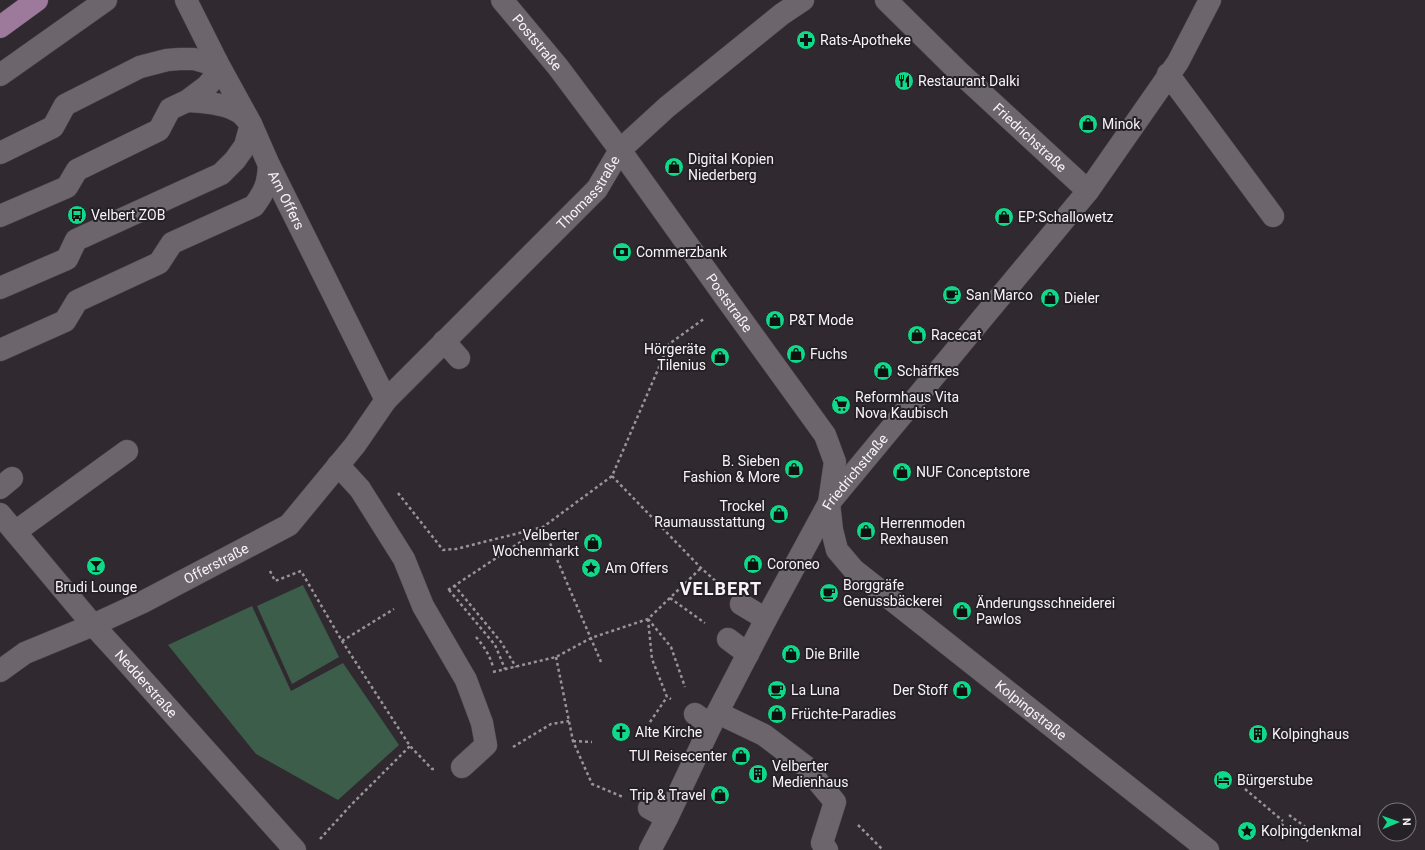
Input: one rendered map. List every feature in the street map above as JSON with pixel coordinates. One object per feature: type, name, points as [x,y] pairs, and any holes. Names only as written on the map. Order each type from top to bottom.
[{"type":"main road","points":[[0,26],[37,0]]},
{"type":"street","points":[[0,75],[106,0]]},
{"type":"street","name":"Am Offers","points":[[186,0],[251,124],[269,165],[386,400]]},
{"type":"street","name":"Poststraße","points":[[502,0],[558,67],[620,150],[825,435],[834,462],[829,503],[832,530],[837,550],[854,570]]},
{"type":"street","name":"Thomasstraße","points":[[386,400],[597,190],[620,150],[667,106],[763,29],[803,0]]},
{"type":"street","name":"Friedrichstraße","points":[[886,0],[959,72],[1088,191]]},
{"type":"street","name":"Friedrichstraße","points":[[650,850],[658,812],[708,717],[748,654],[829,503],[1088,191],[1168,74],[1178,62],[1210,0]]},
{"type":"street","points":[[0,153],[54,127],[65,105],[140,67],[166,60],[180,59],[194,59],[208,63],[218,62],[213,79],[207,86],[187,101],[170,109],[159,130],[77,170],[67,187],[0,216]]},
{"type":"street","points":[[1168,74],[1273,216]]},
{"type":"street","points":[[0,288],[67,259],[76,240],[221,174],[245,146],[251,124],[239,112],[230,108],[205,102],[187,101]]},
{"type":"street","points":[[0,350],[65,321],[76,301],[159,263],[172,243],[254,206],[262,195],[269,180],[269,165]]},
{"type":"street","points":[[444,341],[458,358]]},
{"type":"street","name":"Offerstraße","points":[[0,671],[25,653],[93,625],[143,602],[289,524],[355,445],[386,400]]},
{"type":"street","points":[[15,532],[127,451]]},
{"type":"street","points":[[338,465],[360,489],[404,559],[424,606],[466,680],[482,723],[486,745],[462,767]]},
{"type":"street","name":"Nedderstraße","points":[[0,514],[93,625],[295,850]]},
{"type":"street","name":"Kolpingstraße","points":[[854,570],[1208,850]]},
{"type":"street","points":[[741,604],[766,619]]},
{"type":"street","points":[[728,639],[748,654]]},
{"type":"street","points":[[708,717],[764,735],[805,766],[836,802],[822,843],[827,850]]},
{"type":"path","points":[[458,583],[543,527],[612,476],[669,344],[728,301]]},
{"type":"path","points":[[490,673],[556,657],[591,638],[648,619],[701,568],[612,476]]},
{"type":"path","points":[[397,490],[443,550],[456,549],[543,527]]},
{"type":"path","points":[[543,527],[602,662]]},
{"type":"path","points":[[270,571],[276,581],[301,571],[342,641],[410,746],[326,832]]},
{"type":"path","points":[[454,585],[501,642],[516,667]]},
{"type":"path","points":[[449,590],[495,645],[506,669]]},
{"type":"path","points":[[670,598],[728,639]]},
{"type":"path","points":[[342,641],[400,606]]},
{"type":"path","points":[[648,619],[672,647],[686,691]]},
{"type":"path","points":[[648,619],[652,659],[667,697],[673,700]]},
{"type":"path","points":[[556,657],[572,741],[592,784],[626,798]]},
{"type":"path","points":[[650,722],[667,697]]},
{"type":"path","points":[[514,746],[551,724],[568,721]]},
{"type":"path","points":[[572,741],[592,742]]},
{"type":"path","points":[[1245,789],[1283,821]]},
{"type":"path","points":[[1289,815],[1315,834]]},
{"type":"path","points":[[1281,824],[1308,841]]},
{"type":"green space","points":[[303,585],[339,657],[292,684],[257,606]]},
{"type":"green space","points":[[252,606],[291,691],[343,663],[399,745],[338,800],[256,754],[168,645]]},
{"type":"place","name":"Rats-Apotheke","points":[[806,40]]},
{"type":"place","name":"Restaurant Dalki","points":[[904,81]]},
{"type":"place","name":"Minok","points":[[1088,124]]},
{"type":"place","name":"Digital Kopien Niederberg","points":[[674,167]]},
{"type":"place","name":"Velbert ZOB","points":[[77,215]]},
{"type":"place","name":"EP:Schallowetz","points":[[1004,217]]},
{"type":"place","name":"Commerzbank","points":[[622,252]]},
{"type":"place","name":"San Marco","points":[[952,295]]},
{"type":"place","name":"Dieler","points":[[1050,298]]},
{"type":"place","name":"P&T Mode","points":[[775,320]]},
{"type":"place","name":"Racecat","points":[[917,335]]},
{"type":"place","name":"Fuchs","points":[[796,354]]},
{"type":"place","name":"Hörgeräte Tilenius","points":[[720,357]]},
{"type":"place","name":"Schäffkes","points":[[883,371]]},
{"type":"place","name":"Reformhaus Vita Nova Kaubisch","points":[[841,405]]},
{"type":"place","name":"B. Sieben Fashion & More","points":[[794,469]]},
{"type":"place","name":"NUF Conceptstore","points":[[902,472]]},
{"type":"place","name":"Trockel Raumausstattung","points":[[779,514]]},
{"type":"place","name":"Herrenmoden Rexhausen","points":[[866,531]]},
{"type":"place","name":"Velberter Wochenmarkt","points":[[593,543]]},
{"type":"place","name":"Coroneo","points":[[753,564]]},
{"type":"place","name":"Brudi Lounge","points":[[96,566]]},
{"type":"place","name":"Am Offers","points":[[591,568]]},
{"type":"place","name":"Borggräfe Genussbäckerei","points":[[829,593]]},
{"type":"place","name":"Änderungsschneiderei Pawlos","points":[[962,611]]},
{"type":"place","name":"Die Brille","points":[[791,654]]},
{"type":"place","name":"La Luna","points":[[777,690]]},
{"type":"place","name":"Der Stoff","points":[[962,690]]},
{"type":"place","name":"Früchte-Paradies","points":[[777,714]]},
{"type":"place","name":"Alte Kirche","points":[[621,732]]},
{"type":"place","name":"Kolpinghaus","points":[[1258,734]]},
{"type":"place","name":"TUI Reisecenter","points":[[741,756]]},
{"type":"place","name":"Velberter Medienhaus","points":[[758,774]]},
{"type":"place","name":"Bürgerstube","points":[[1223,780]]},
{"type":"place","name":"Trip & Travel","points":[[720,795]]},
{"type":"place","name":"Kolpingdenkmal","points":[[1247,831]]},
{"type":"district","name":"VELBERT","points":[[721,589]]}]
